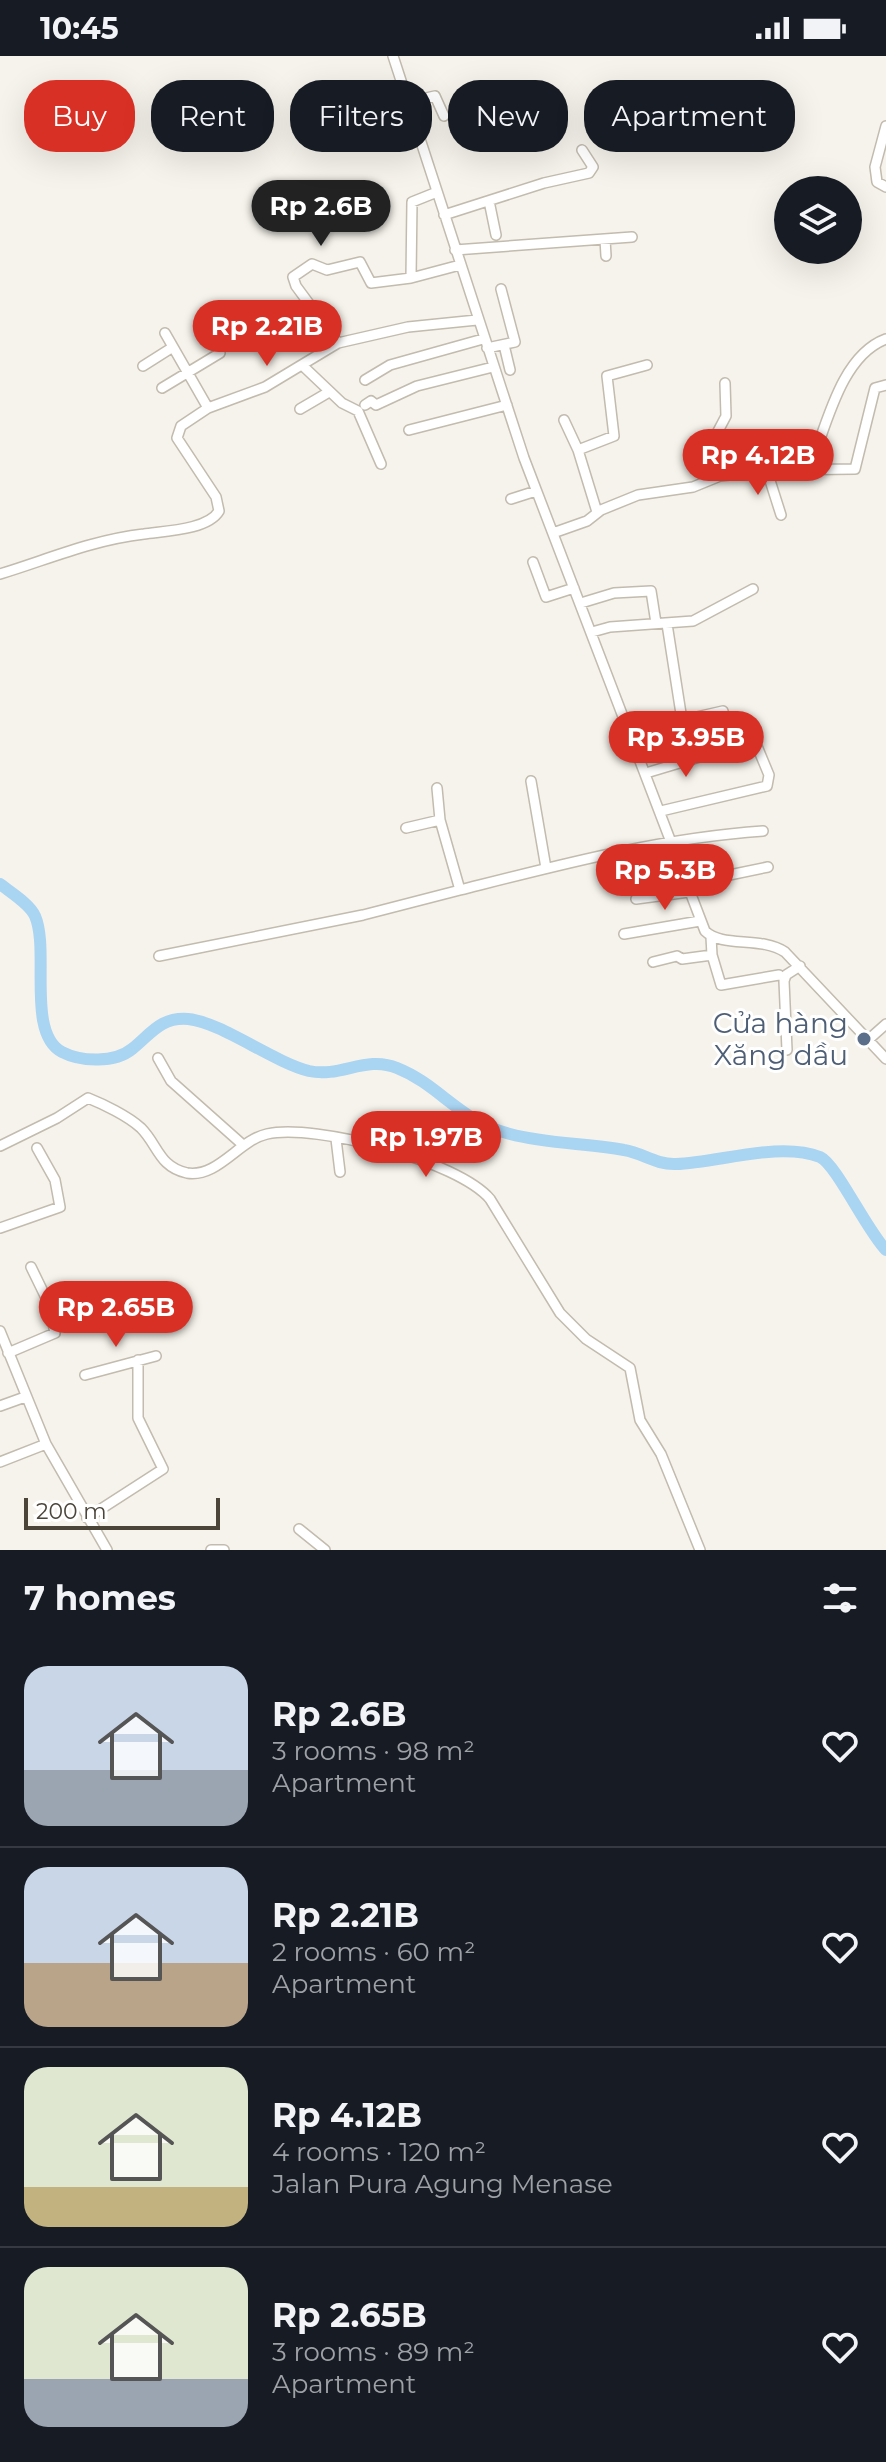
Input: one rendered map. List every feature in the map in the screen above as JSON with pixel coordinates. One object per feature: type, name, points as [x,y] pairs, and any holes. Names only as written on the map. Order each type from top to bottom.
[{"type":"street","points":[[393,56],[401,80]]},
{"type":"street","points":[[432,97],[435,96],[444,116]]},
{"type":"street","points":[[886,126],[874,174],[877,182],[886,187]]},
{"type":"street","points":[[444,215],[544,183],[589,173],[591,163],[582,150]]},
{"type":"street","points":[[424,152],[477,320],[536,491],[631,732],[700,921],[711,937],[712,955],[721,985],[779,975]]},
{"type":"street","points":[[411,278],[412,202],[437,192]]},
{"type":"street","points":[[489,201],[496,235]]},
{"type":"street","points":[[455,250],[632,237]]},
{"type":"street","points":[[605,239],[606,256]]},
{"type":"street","points":[[338,343],[296,286],[295,274],[312,264],[327,270],[358,262],[364,264],[369,282],[411,278],[460,265]]},
{"type":"street","points":[[365,380],[383,367],[485,344],[504,345],[515,340],[501,289]]},
{"type":"street","points":[[0,574],[88,543],[172,530],[218,515],[216,497],[177,438],[181,426],[208,408],[265,387],[338,343],[408,327],[477,320]]},
{"type":"street","points":[[162,388],[221,352],[204,326]]},
{"type":"street","points":[[165,333],[208,408]]},
{"type":"street","points":[[809,470],[845,378],[862,351],[886,339]]},
{"type":"street","points":[[504,345],[510,370]]},
{"type":"street","points":[[143,366],[173,347]]},
{"type":"street","points":[[578,450],[614,436],[607,376],[647,365]]},
{"type":"street","points":[[303,366],[329,392],[358,411],[381,464]]},
{"type":"street","points":[[365,405],[371,401],[376,405],[429,382],[493,367]]},
{"type":"street","points":[[711,479],[707,452],[726,416],[725,383]]},
{"type":"street","points":[[553,533],[587,521],[597,512],[646,492],[693,487],[711,479],[767,471],[857,467],[875,388],[886,385]]},
{"type":"street","points":[[300,409],[329,392]]},
{"type":"street","points":[[409,430],[507,405]]},
{"type":"street","points":[[564,420],[578,450],[597,512]]},
{"type":"street","points":[[712,441],[772,442]]},
{"type":"street","points":[[767,471],[781,515]]},
{"type":"street","points":[[511,499],[536,491]]},
{"type":"street","points":[[533,562],[546,597],[574,588]]},
{"type":"street","points":[[592,632],[704,616],[753,589]]},
{"type":"street","points":[[581,603],[614,593],[651,591],[682,720]]},
{"type":"street","points":[[631,732],[723,711]]},
{"type":"street","points":[[661,811],[765,788],[769,775],[749,727]]},
{"type":"street","points":[[646,773],[716,752]]},
{"type":"street","points":[[531,781],[546,868]]},
{"type":"street","points":[[437,788],[440,820],[460,890]]},
{"type":"street","points":[[406,828],[440,820]]},
{"type":"street","points":[[159,956],[363,915],[546,868],[671,843],[763,831]]},
{"type":"street","points":[[681,869],[720,860]]},
{"type":"street","points":[[636,899],[768,867]]},
{"type":"street","points":[[624,934],[700,921]]},
{"type":"street","points":[[711,937],[769,944],[800,966],[886,1059]]},
{"type":"street","points":[[653,962],[677,956],[682,959],[712,955]]},
{"type":"street","points":[[787,1050],[784,981],[786,975],[800,966]]},
{"type":"street","points":[[868,1040],[886,1024]]},
{"type":"street","points":[[158,1058],[171,1081],[243,1145]]},
{"type":"street","points":[[0,1146],[57,1118],[86,1098],[138,1126],[163,1161],[182,1172],[204,1171],[243,1145],[261,1136],[280,1132],[336,1139],[416,1155],[488,1196],[560,1313],[586,1339],[630,1368],[640,1420],[661,1454],[700,1550]]},
{"type":"street","points":[[336,1139],[340,1172]]},
{"type":"street","points":[[0,1228],[60,1207],[55,1180],[37,1148]]},
{"type":"street","points":[[5,1351],[55,1333],[49,1304],[31,1267]]},
{"type":"street","points":[[0,1331],[5,1351],[46,1444],[107,1550]]},
{"type":"street","points":[[85,1375],[156,1356]]},
{"type":"street","points":[[87,1518],[163,1469],[138,1418],[138,1360]]},
{"type":"street","points":[[0,1406],[25,1397]]},
{"type":"street","points":[[0,1462],[46,1444]]},
{"type":"street","points":[[299,1529],[325,1550]]},
{"type":"street","points":[[211,1550],[224,1550]]},
{"type":"waterway","points":[[0,884],[35,916],[39,931],[45,1028],[51,1042],[62,1052],[98,1060],[117,1057],[163,1024],[188,1019],[216,1027],[280,1060],[309,1071],[332,1072],[375,1064],[397,1068],[426,1084],[477,1121],[510,1134],[624,1150],[669,1164],[767,1152],[804,1153],[827,1162],[886,1250]]},
{"type":"place","name":"Cửa hàng Xăng dầu","points":[[864,1039]]}]
